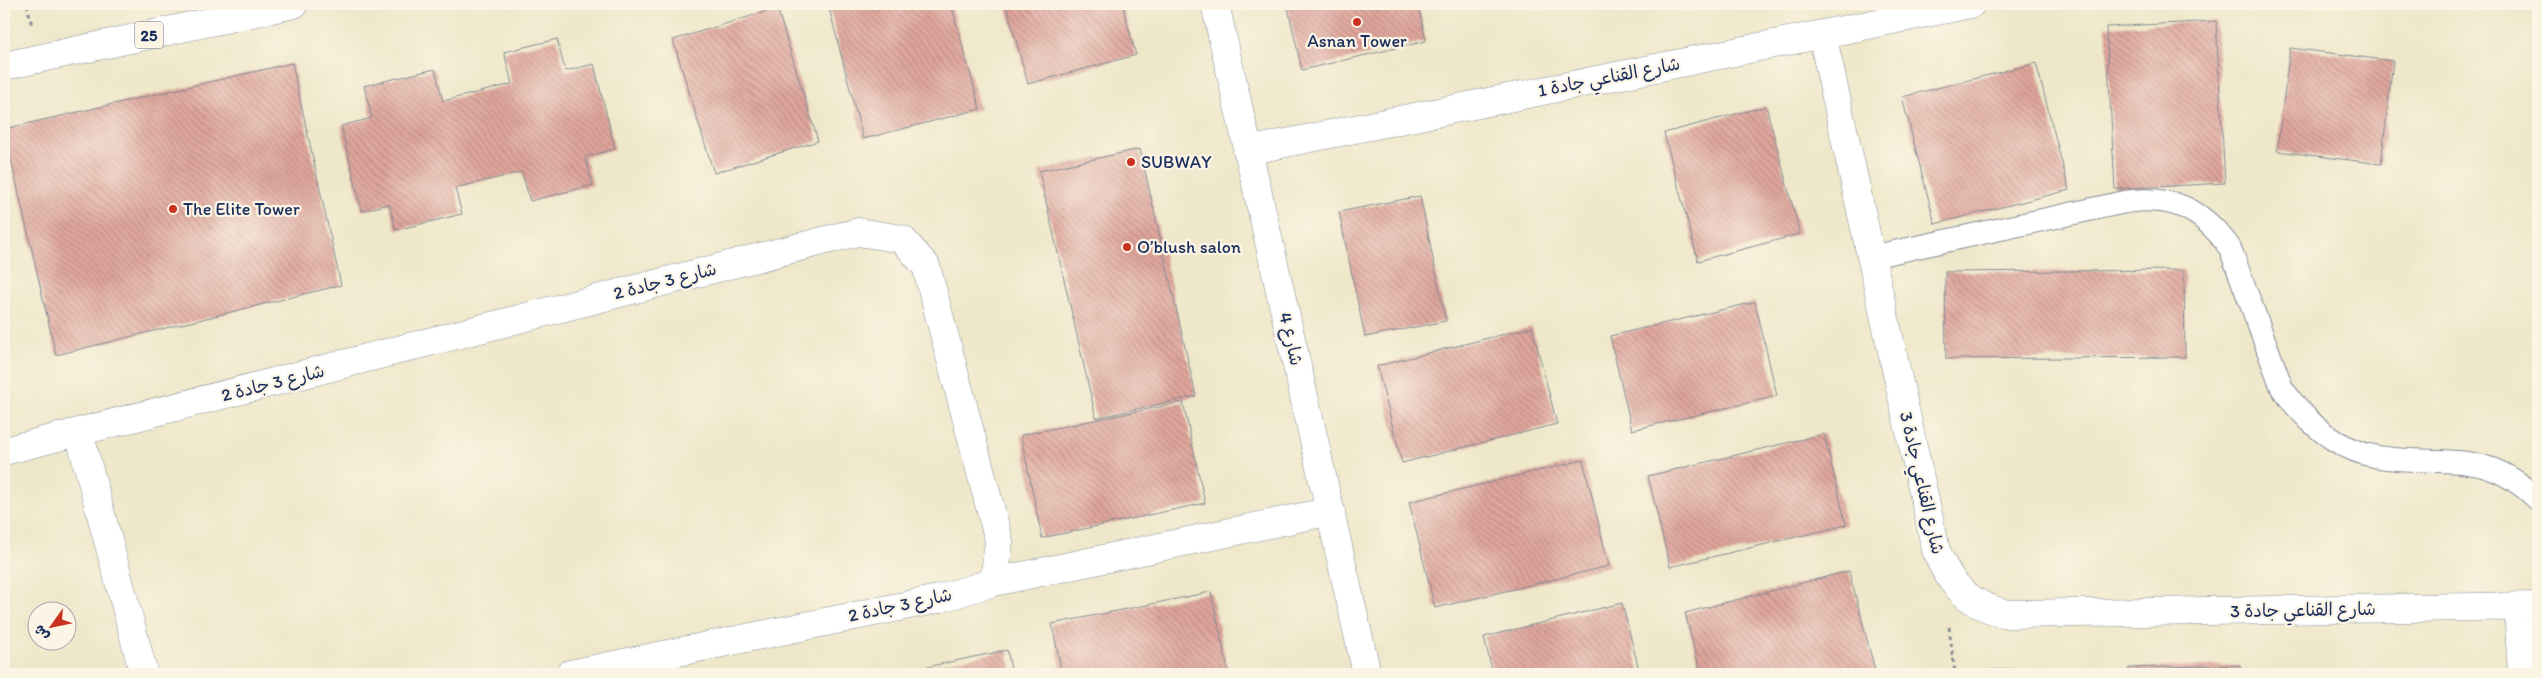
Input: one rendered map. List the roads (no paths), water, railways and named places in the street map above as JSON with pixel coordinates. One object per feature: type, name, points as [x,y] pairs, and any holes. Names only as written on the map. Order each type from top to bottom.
[{"type":"street","name":"25","points":[[4,66],[294,4]]},
{"type":"street","name":"شارع 4","points":[[1215,4],[1367,674]]},
{"type":"street","name":"شارع القناعي جادة 1","points":[[1247,150],[1972,4]]},
{"type":"street","name":"شارع القناعي جادة 3","points":[[1822,34],[1936,550],[1943,569],[1955,586],[1970,599],[1988,609],[2008,614],[2528,606]]},
{"type":"street","name":"شارع 3 جادة 2","points":[[4,451],[858,232],[902,239],[926,266],[999,541],[994,582]]},
{"type":"street","points":[[79,433],[144,674]]},
{"type":"street","name":"شارع 3 جادة 2","points":[[570,674],[938,598],[994,582],[1331,511]]},
{"type":"street","points":[[2522,674],[2528,606]]},
{"type":"lane","points":[[1871,257],[2125,202],[2146,199],[2166,201],[2186,207],[2204,217],[2218,231],[2230,248],[2282,388],[2296,408],[2313,426],[2340,443],[2378,457],[2470,462],[2489,466],[2508,475],[2538,500]]},
{"type":"place","name":"Asnan Tower","points":[[1357,22]]},
{"type":"place","name":"SUBWAY","points":[[1131,162]]},
{"type":"place","name":"The Elite Tower","points":[[173,209]]},
{"type":"place","name":"O’blush salon","points":[[1127,247]]}]
